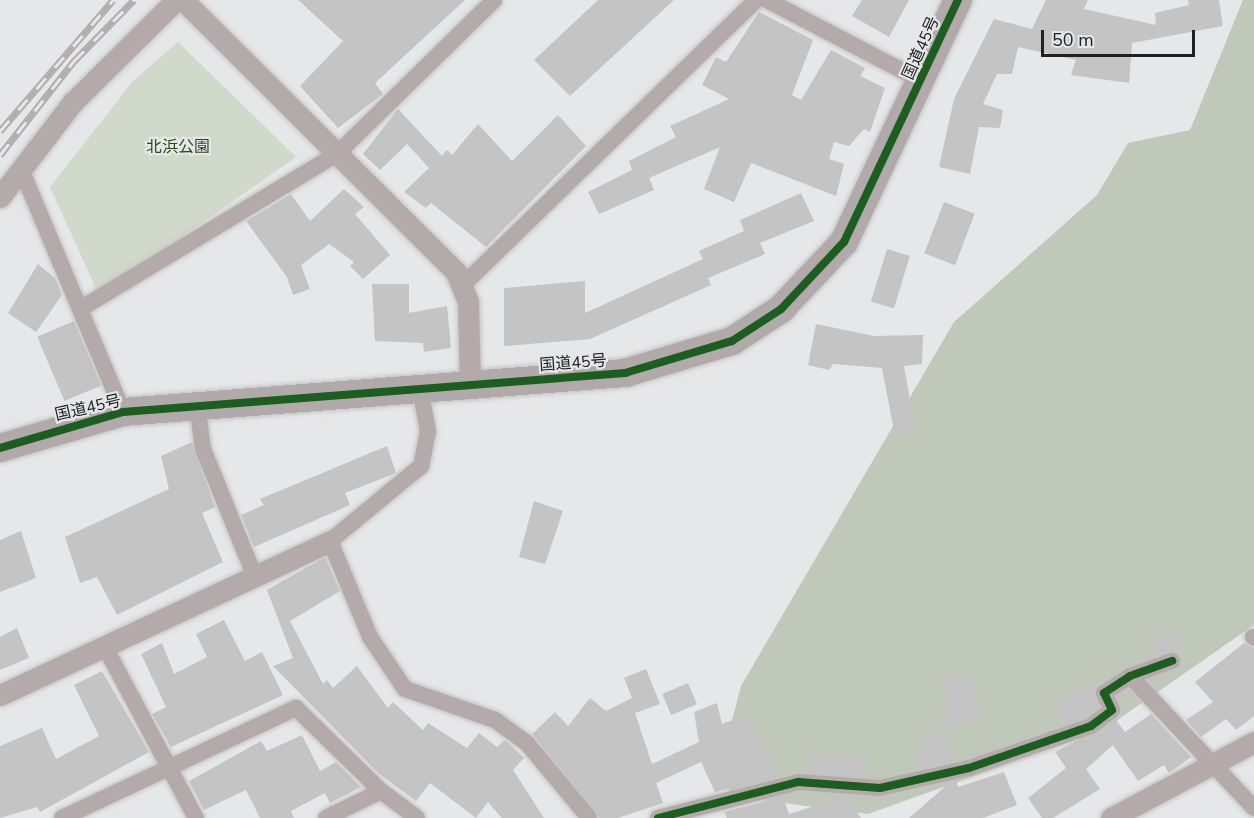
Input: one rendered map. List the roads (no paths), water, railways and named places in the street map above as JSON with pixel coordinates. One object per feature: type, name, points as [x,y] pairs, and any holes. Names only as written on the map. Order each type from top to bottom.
[{"type":"highway","name":"国道45号","points":[[0,448],[123,412],[197,404],[470,385],[659,367],[732,341],[781,309],[844,242],[922,81],[958,0]]},
{"type":"street","points":[[0,197],[73,102],[176,0]]},
{"type":"street","points":[[183,0],[464,284],[470,385]]},
{"type":"street","points":[[80,309],[337,154],[494,0]]},
{"type":"street","points":[[464,284],[756,0]]},
{"type":"street","points":[[767,0],[922,81]]},
{"type":"street","points":[[21,169],[123,412]]},
{"type":"street","points":[[0,695],[330,541],[421,466],[428,431],[420,388]]},
{"type":"street","points":[[197,404],[203,449],[255,577]]},
{"type":"street","points":[[330,541],[370,637],[405,689],[495,720],[527,744],[589,818]]},
{"type":"street","points":[[105,647],[172,764],[196,818]]},
{"type":"street","points":[[658,818],[798,782],[880,788],[969,768],[1091,726],[1112,710],[1104,693],[1130,676],[1172,661]]},
{"type":"street","points":[[1130,676],[1254,808]]},
{"type":"street","points":[[62,818],[172,764],[296,708],[381,791],[417,818]]},
{"type":"street","points":[[1111,818],[1254,742]]},
{"type":"street","points":[[326,818],[381,791]]},
{"type":"railway","points":[[0,131],[113,0]]},
{"type":"railway","points":[[0,155],[74,61],[134,0]]},
{"type":"park label","name":"北浜公園","points":[[178,147]]}]
